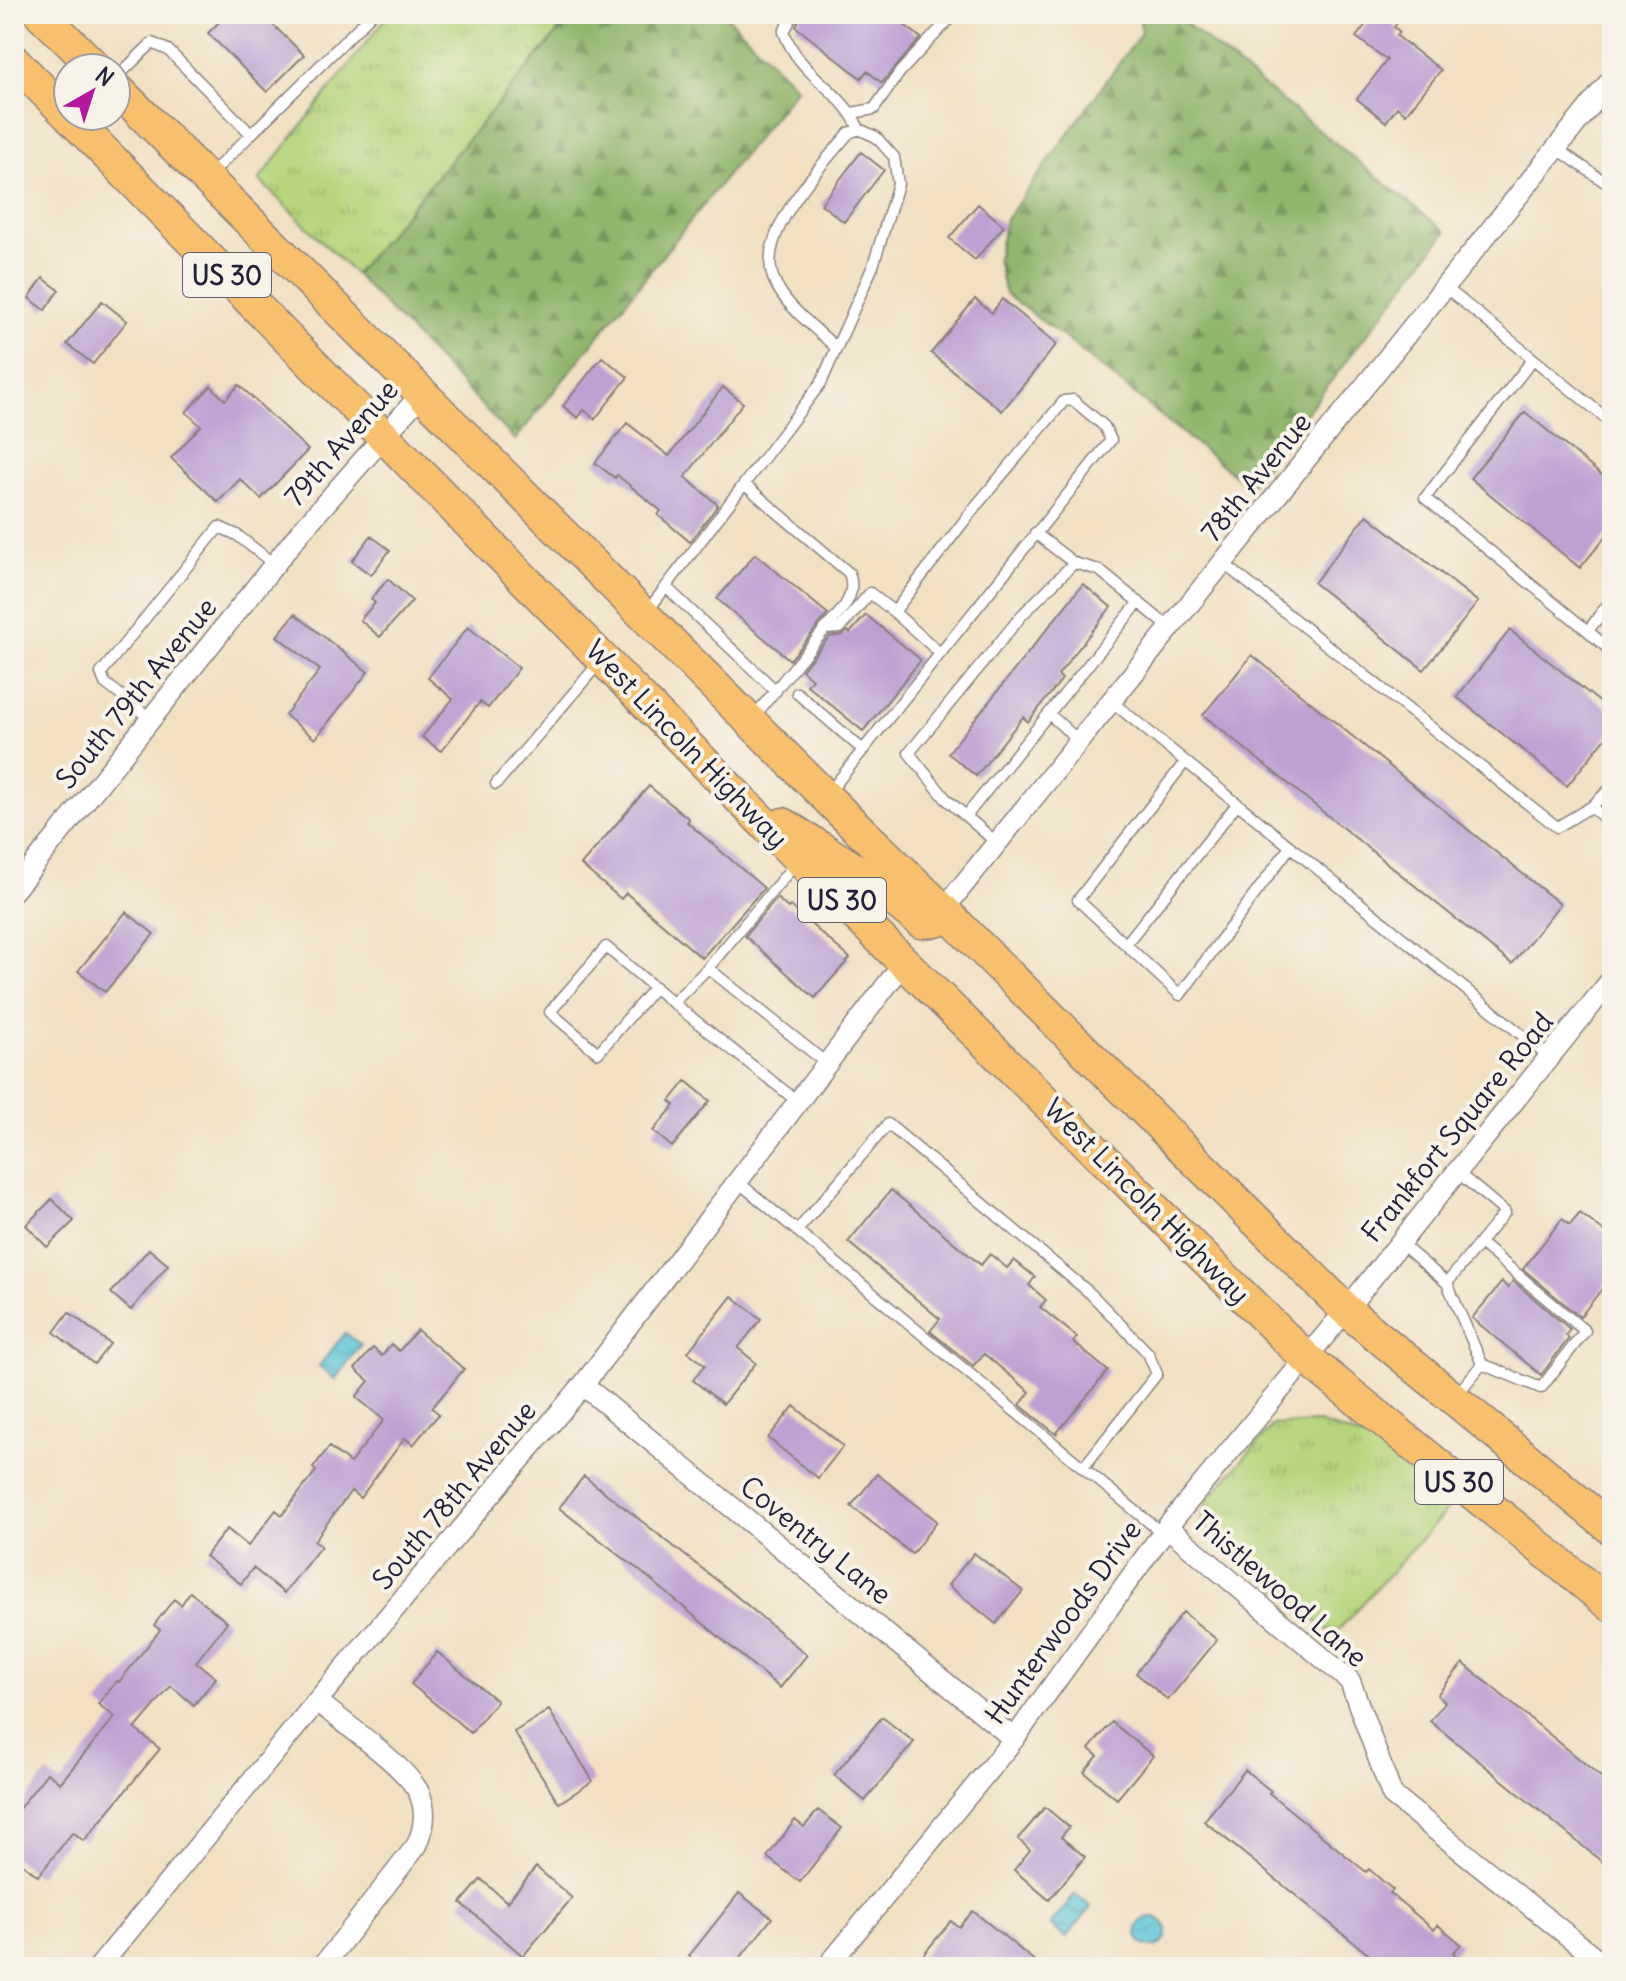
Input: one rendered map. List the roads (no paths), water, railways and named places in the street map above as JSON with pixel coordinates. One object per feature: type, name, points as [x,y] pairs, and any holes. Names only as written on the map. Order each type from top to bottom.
[{"type":"main road","points":[[41,14],[80,52]]},
{"type":"main road","name":"West Lincoln Highway","points":[[14,61],[52,98]]},
{"type":"main road","name":"US 30","points":[[132,104],[826,797],[1346,1310],[1612,1529]]},
{"type":"main road","name":"West Lincoln Highway","points":[[86,132],[799,859],[1306,1358],[1612,1606]]},
{"type":"main road","points":[[733,792],[859,872],[921,922],[936,921],[943,910]]},
{"type":"street","name":"78th Avenue","points":[[943,910],[1612,79]]},
{"type":"street","name":"79th Avenue","points":[[302,530],[423,392]]},
{"type":"street","name":"South 79th Avenue","points":[[14,890],[302,530]]},
{"type":"street","points":[[832,1056],[905,961]]},
{"type":"street","name":"Frankfort Square Road","points":[[1346,1310],[1612,979]]},
{"type":"street","name":"South 78th Avenue","points":[[99,1967],[317,1701],[583,1385],[832,1056]]},
{"type":"street","name":"Hunterwoods Drive","points":[[827,1967],[1014,1739],[1164,1530],[1346,1310]]},
{"type":"street","name":"Coventry Lane","points":[[583,1385],[1014,1739]]},
{"type":"street","name":"Thistlewood Lane","points":[[1164,1530],[1350,1681],[1392,1795],[1607,1967]]},
{"type":"street","points":[[317,1701],[406,1775],[422,1799],[424,1820],[417,1845],[322,1967]]},
{"type":"lane","points":[[207,178],[372,14]]},
{"type":"lane","points":[[644,614],[821,383],[873,266],[898,184],[894,157],[876,137],[859,129],[852,113],[806,70],[790,50],[784,32],[793,14]]},
{"type":"lane","points":[[852,113],[874,109],[900,72],[954,14]]},
{"type":"lane","points":[[132,62],[152,43],[168,50],[251,134]]},
{"type":"lane","points":[[836,348],[788,303],[773,279],[769,259],[783,216],[849,133],[859,129]]},
{"type":"lane","points":[[1556,148],[1612,187]]},
{"type":"lane","points":[[1445,287],[1612,423]]},
{"type":"lane","points":[[1533,359],[1425,498],[1612,652]]},
{"type":"lane","points":[[826,797],[1111,440],[1104,426],[1073,400],[1064,401],[975,507],[894,612]]},
{"type":"lane","points":[[744,484],[849,573],[853,584],[851,596],[751,721]]},
{"type":"lane","points":[[151,719],[105,683],[101,673],[185,568],[219,527],[237,535],[275,565]]},
{"type":"lane","points":[[1035,533],[1074,563],[1099,570],[1170,628]]},
{"type":"lane","points":[[997,843],[946,799],[909,753],[1022,615],[1074,563]]},
{"type":"lane","points":[[1223,563],[1557,827],[1591,807],[1612,787]]},
{"type":"lane","points":[[666,587],[776,691]]},
{"type":"lane","points":[[825,629],[840,628],[870,593],[940,653]]},
{"type":"lane","points":[[1588,631],[1612,599]]},
{"type":"lane","points":[[966,816],[1139,602]]},
{"type":"lane","points":[[496,784],[603,658]]},
{"type":"lane","points":[[797,693],[863,750]]},
{"type":"lane","points":[[1111,701],[1549,1057]]},
{"type":"lane","points":[[1049,714],[1079,741]]},
{"type":"lane","points":[[1185,762],[1078,900],[1180,995],[1290,847]]},
{"type":"lane","points":[[1126,944],[1237,804]]},
{"type":"lane","points":[[1591,807],[1612,824]]},
{"type":"lane","points":[[673,1003],[708,968],[799,859]]},
{"type":"lane","points":[[655,987],[598,1053],[550,1012],[606,947],[797,1101]]},
{"type":"lane","points":[[708,968],[832,1056]]},
{"type":"lane","points":[[797,1231],[888,1124],[946,1171],[1091,1294],[1148,1353],[1157,1374],[1083,1468]]},
{"type":"lane","points":[[1447,1283],[1505,1212],[1457,1172]]},
{"type":"lane","points":[[737,1181],[1083,1468],[1164,1530]]},
{"type":"lane","points":[[1400,1243],[1447,1283],[1482,1364],[1541,1388],[1585,1331],[1480,1243]]},
{"type":"lane","points":[[1454,1399],[1482,1364]]},
{"type":"water","points":[[345,1333],[361,1345],[335,1379],[319,1366]]},
{"type":"water","points":[[1075,1894],[1091,1907],[1066,1938],[1050,1925]]},
{"type":"water","points":[[1152,1917],[1163,1921],[1167,1932],[1163,1943],[1152,1947],[1141,1943],[1137,1932],[1141,1921]]}]
